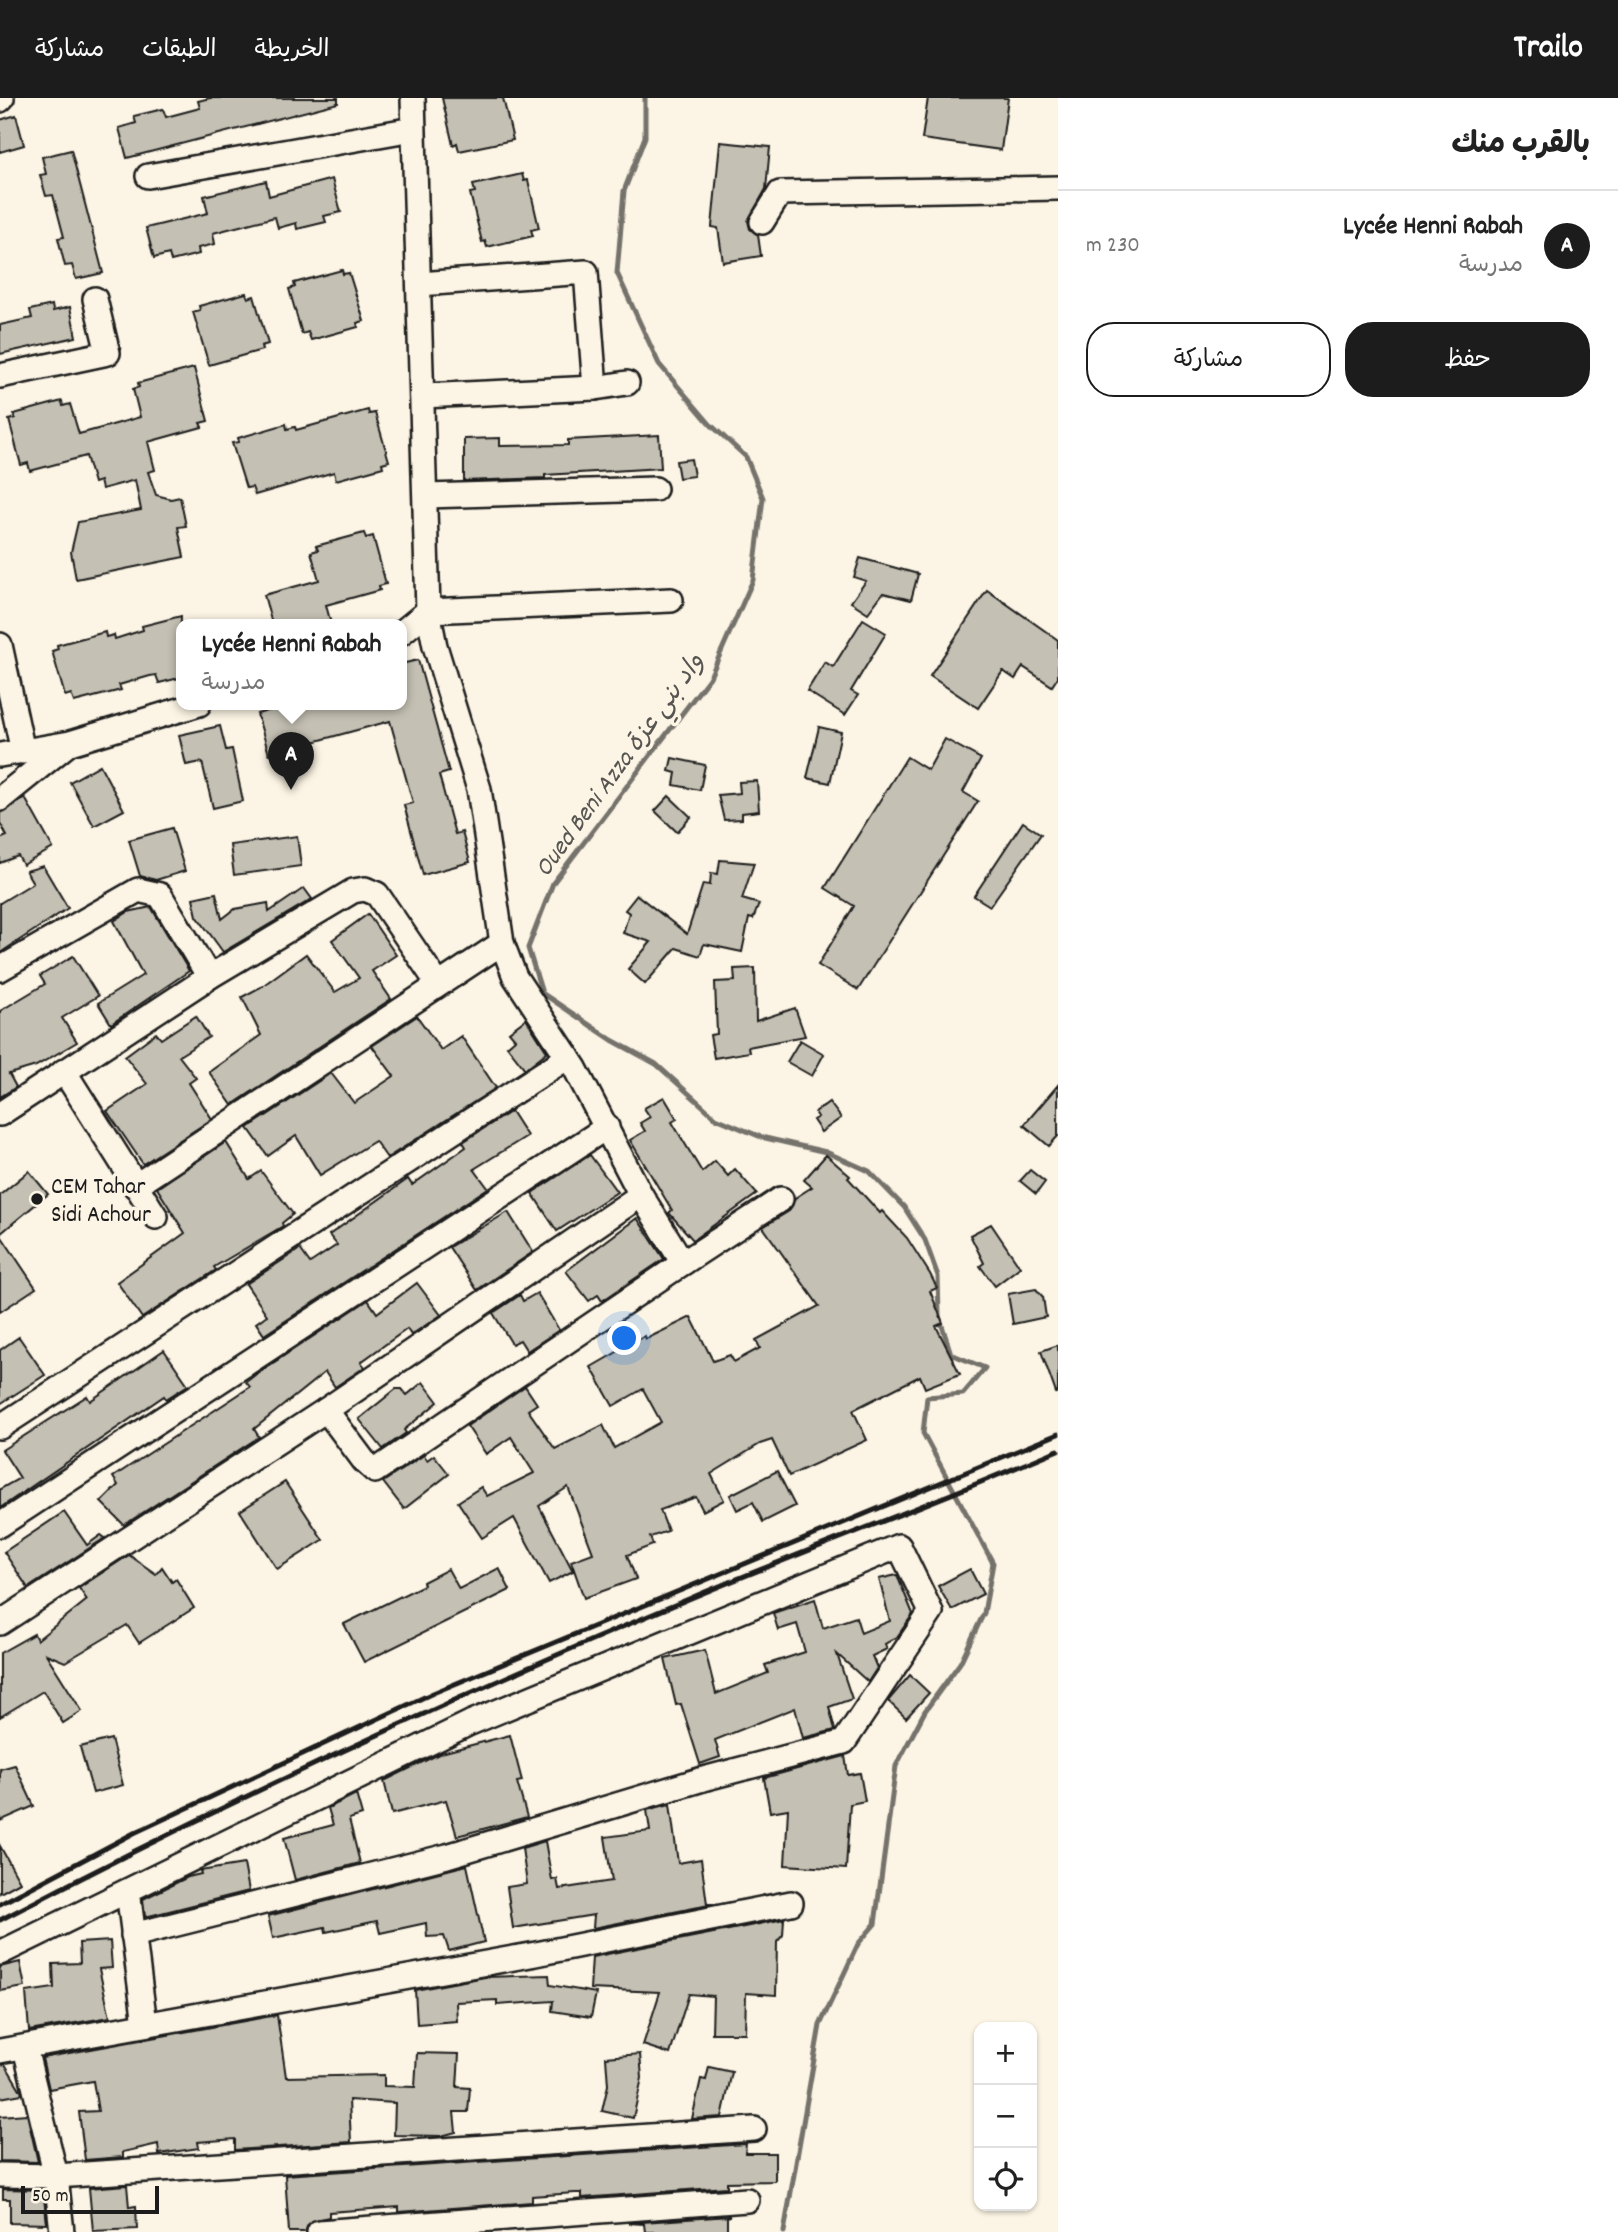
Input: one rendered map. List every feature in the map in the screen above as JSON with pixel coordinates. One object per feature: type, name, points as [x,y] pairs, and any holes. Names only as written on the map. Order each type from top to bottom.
[{"type":"street","points":[[413,98],[428,611],[435,646],[479,789],[502,943],[515,977],[568,1058],[641,1195],[683,1263]]},
{"type":"street","points":[[148,177],[413,129]]},
{"type":"street","points":[[762,222],[780,193],[1058,188]]},
{"type":"street","points":[[419,284],[586,272],[595,388]]},
{"type":"street","points":[[0,376],[108,354],[95,299]]},
{"type":"street","points":[[422,396],[595,388],[627,383]]},
{"type":"street","points":[[426,496],[654,489]]},
{"type":"street","points":[[407,628],[428,611],[671,600]]},
{"type":"street","points":[[0,645],[11,754],[70,743],[179,710]]},
{"type":"street","points":[[0,799],[70,743]]},
{"type":"street","points":[[0,1114],[209,976],[353,891],[365,889],[377,894],[438,984]]},
{"type":"street","points":[[0,969],[138,890],[148,890],[160,895],[209,976]]},
{"type":"street","points":[[135,1186],[502,943]]},
{"type":"street","points":[[0,1427],[568,1058]]},
{"type":"street","points":[[64,1071],[156,1217]]},
{"type":"street","points":[[0,1525],[607,1127]]},
{"type":"street","points":[[0,1623],[326,1410],[641,1195]]},
{"type":"street","points":[[326,1410],[364,1461],[375,1471],[781,1199]]},
{"type":"street","points":[[0,1952],[470,1723],[899,1546],[931,1612],[844,1742],[703,1779],[447,1856],[134,1935]]},
{"type":"street","points":[[128,1891],[145,2024]]},
{"type":"street","points":[[0,2051],[536,1954],[791,1903]]},
{"type":"street","points":[[25,2048],[56,2176],[62,2232]]},
{"type":"street","points":[[0,2175],[56,2176],[754,2129]]},
{"type":"street","points":[[319,2232],[747,2200]]},
{"type":"building","points":[[210,98],[338,98],[338,103],[127,158],[119,128],[136,123],[134,116],[163,109],[166,117],[200,108],[198,101]]},
{"type":"building","points":[[442,98],[503,98],[513,140],[459,151],[457,143],[453,145]]},
{"type":"building","points":[[928,98],[1008,98],[1001,150],[922,139]]},
{"type":"building","points":[[16,115],[24,145],[0,152],[0,120]]},
{"type":"building","points":[[720,142],[770,147],[766,189],[748,221],[750,229],[758,235],[761,256],[723,262],[718,228],[712,227]]},
{"type":"building","points":[[71,150],[103,273],[76,279],[72,265],[65,266],[58,238],[64,237],[53,195],[46,196],[40,175],[46,174],[42,157]]},
{"type":"building","points":[[522,174],[524,181],[528,180],[539,228],[531,230],[533,236],[487,247],[485,241],[482,242],[470,193],[475,192],[473,185]]},
{"type":"building","points":[[332,179],[341,212],[324,216],[326,222],[297,229],[296,223],[278,228],[275,217],[213,233],[215,244],[198,248],[199,254],[171,261],[169,254],[154,258],[146,228],[208,213],[204,196],[266,181],[269,196]]},
{"type":"building","points":[[342,270],[343,274],[349,273],[364,321],[357,323],[358,327],[311,340],[308,332],[302,334],[289,289],[295,287],[294,283]]},
{"type":"building","points":[[246,293],[248,298],[254,296],[268,344],[261,346],[262,350],[209,365],[193,312],[200,310],[199,306]]},
{"type":"building","points":[[52,305],[53,311],[70,307],[76,337],[0,354],[0,325],[32,318],[30,310]]},
{"type":"building","points":[[194,368],[208,421],[200,423],[202,427],[148,442],[155,470],[148,472],[156,495],[171,499],[180,497],[186,526],[178,527],[184,557],[76,579],[71,552],[78,522],[141,510],[135,480],[102,489],[100,481],[94,483],[86,456],[30,471],[28,463],[21,465],[9,420],[15,418],[14,414],[62,401],[63,406],[70,404],[79,434],[105,427],[140,417],[133,389],[139,387],[138,383]]},
{"type":"building","points":[[368,410],[369,414],[375,413],[389,461],[382,463],[383,467],[336,480],[334,472],[255,495],[252,487],[246,488],[232,443],[239,442],[238,438],[286,424],[287,429],[295,427],[296,430]]},
{"type":"building","points":[[659,435],[661,468],[545,475],[545,478],[464,481],[464,439],[500,438],[500,446],[568,445],[568,440]]},
{"type":"building","points":[[691,459],[694,476],[679,478],[676,461]]},
{"type":"building","points":[[364,533],[366,538],[373,536],[386,584],[379,586],[380,590],[326,605],[330,619],[271,619],[264,595],[319,580],[311,552],[318,550],[316,546]]},
{"type":"building","points":[[860,558],[918,574],[911,600],[883,593],[868,613],[851,602],[866,581],[854,577]]},
{"type":"building","points":[[987,590],[1058,640],[1058,677],[1052,686],[1023,667],[1015,679],[1003,671],[978,708],[930,676]]},
{"type":"building","points":[[181,616],[181,619],[176,619],[176,679],[159,683],[156,675],[150,676],[119,685],[121,690],[74,702],[71,694],[65,696],[52,651],[58,649],[57,645],[105,632],[106,637],[114,635],[115,639],[143,630],[142,626]]},
{"type":"building","points":[[863,619],[886,633],[851,691],[858,695],[845,715],[807,691],[825,662],[833,667]]},
{"type":"building","points":[[418,660],[449,772],[439,775],[455,834],[462,832],[470,862],[423,875],[404,805],[413,803],[390,721],[269,754],[257,714],[271,710],[407,710],[407,663]]},
{"type":"building","points":[[220,726],[226,750],[232,749],[243,801],[213,808],[202,762],[186,765],[179,735]]},
{"type":"building","points":[[819,727],[841,732],[830,783],[807,778]]},
{"type":"building","points":[[945,739],[981,759],[963,792],[978,801],[858,990],[818,965],[854,906],[825,888],[907,757],[928,770]]},
{"type":"building","points":[[672,758],[705,765],[700,790],[674,785],[676,773],[669,771]]},
{"type":"building","points":[[100,765],[124,810],[94,826],[70,782]]},
{"type":"building","points":[[757,781],[759,811],[742,813],[742,819],[724,820],[718,795],[740,793],[739,782]]},
{"type":"building","points":[[669,796],[691,817],[677,832],[655,811]]},
{"type":"building","points":[[25,798],[53,848],[23,865],[18,856],[0,863],[0,839],[7,836],[0,823],[0,813]]},
{"type":"building","points":[[1023,822],[1041,834],[990,906],[974,896]]},
{"type":"building","points":[[172,828],[185,871],[156,880],[140,876],[129,840]]},
{"type":"building","points":[[297,836],[301,866],[234,875],[230,845]]},
{"type":"building","points":[[720,860],[754,863],[742,899],[759,904],[753,919],[749,918],[742,952],[704,944],[700,956],[676,948],[645,984],[628,969],[651,942],[623,933],[629,913],[625,910],[637,895],[687,934],[703,884],[710,885],[711,873],[718,874]]},
{"type":"building","points":[[43,866],[68,908],[0,953],[0,903],[33,883],[26,871]]},
{"type":"building","points":[[304,888],[312,899],[223,952],[197,916],[193,898],[216,893],[222,919],[235,909],[268,903],[269,912]]},
{"type":"building","points":[[151,907],[189,971],[111,1024],[98,1003],[143,975],[114,921],[128,912]]},
{"type":"building","points":[[368,914],[396,955],[372,971],[391,999],[232,1105],[209,1072],[261,1035],[242,997],[261,987],[306,954],[335,992],[359,978],[332,940]]},
{"type":"building","points":[[73,956],[98,996],[62,1018],[77,1042],[36,1066],[9,1074],[16,1087],[0,1097],[0,1011],[45,984],[40,976]]},
{"type":"building","points":[[755,968],[756,1021],[795,1008],[805,1036],[748,1047],[749,1052],[714,1058],[710,1035],[717,1034],[715,982],[735,981],[734,969]]},
{"type":"building","points":[[196,1016],[209,1037],[179,1056],[196,1078],[189,1083],[212,1119],[143,1164],[107,1111],[147,1084],[125,1056],[156,1033],[161,1039]]},
{"type":"building","points":[[417,1016],[441,1050],[461,1036],[496,1088],[387,1158],[375,1141],[320,1175],[296,1136],[268,1156],[248,1128],[331,1073],[354,1103],[394,1076],[372,1046]]},
{"type":"building","points":[[526,1019],[547,1052],[525,1069],[507,1046],[515,1039],[509,1032]]},
{"type":"building","points":[[800,1040],[824,1054],[812,1076],[787,1062]]},
{"type":"building","points":[[1058,1085],[1058,1136],[1049,1146],[1024,1125]]},
{"type":"building","points":[[664,1097],[677,1119],[672,1122],[702,1172],[715,1161],[728,1176],[735,1169],[757,1194],[693,1240],[669,1213],[672,1210],[630,1140],[645,1131],[640,1123],[650,1117],[644,1108]]},
{"type":"building","points":[[829,1102],[841,1118],[821,1132],[813,1120],[818,1117],[815,1112]]},
{"type":"building","points":[[511,1111],[527,1136],[474,1169],[488,1188],[264,1335],[256,1323],[267,1315],[246,1284],[300,1249],[310,1263],[337,1245],[329,1235],[408,1179],[412,1185],[466,1147],[463,1142]]},
{"type":"building","points":[[226,1142],[249,1179],[261,1171],[293,1214],[282,1223],[283,1226],[214,1267],[216,1270],[142,1318],[117,1282],[185,1233],[157,1188]]},
{"type":"building","points":[[590,1155],[617,1192],[557,1231],[532,1193]]},
{"type":"building","points":[[826,1155],[850,1176],[848,1178],[880,1213],[882,1211],[907,1238],[930,1274],[937,1288],[930,1291],[943,1323],[936,1326],[960,1374],[925,1388],[920,1376],[853,1410],[867,1440],[789,1476],[772,1440],[760,1444],[711,1474],[724,1500],[703,1511],[696,1497],[660,1510],[668,1531],[650,1537],[653,1545],[627,1555],[636,1579],[584,1598],[571,1561],[593,1553],[568,1487],[539,1506],[573,1571],[549,1583],[514,1518],[482,1538],[458,1502],[481,1487],[487,1496],[534,1473],[511,1437],[486,1454],[467,1426],[525,1386],[537,1404],[528,1410],[555,1449],[603,1425],[614,1448],[661,1422],[643,1389],[613,1406],[591,1367],[645,1336],[646,1339],[691,1317],[713,1361],[730,1355],[734,1362],[760,1348],[756,1340],[819,1306],[763,1227],[789,1211],[795,1198],[812,1187],[804,1180]]},
{"type":"building","points":[[1030,1170],[1045,1182],[1036,1194],[1020,1181]]},
{"type":"building","points":[[29,1171],[48,1194],[0,1234],[0,1195]]},
{"type":"building","points":[[508,1212],[533,1252],[477,1290],[449,1247]]},
{"type":"building","points":[[637,1218],[664,1259],[602,1301],[598,1295],[589,1301],[566,1271]]},
{"type":"building","points":[[991,1224],[1020,1267],[995,1286],[980,1266],[984,1263],[970,1235]]},
{"type":"building","points":[[0,1234],[36,1288],[0,1312]]},
{"type":"building","points":[[417,1283],[441,1315],[411,1335],[407,1329],[361,1362],[365,1367],[335,1387],[325,1372],[254,1429],[259,1437],[124,1525],[101,1502],[118,1485],[113,1477],[250,1387],[246,1382],[255,1375],[368,1300],[377,1313]]},
{"type":"building","points":[[1036,1289],[1043,1297],[1046,1317],[1013,1324],[1008,1294]]},
{"type":"building","points":[[537,1293],[559,1330],[527,1351],[520,1340],[512,1344],[493,1313],[520,1295],[523,1301]]},
{"type":"building","points":[[19,1337],[45,1375],[0,1404],[0,1350]]},
{"type":"building","points":[[1058,1345],[1058,1392],[1056,1393],[1041,1351]]},
{"type":"building","points":[[164,1350],[188,1385],[166,1399],[164,1396],[0,1508],[0,1489],[20,1478],[2,1450],[87,1396],[90,1401]]},
{"type":"building","points":[[423,1382],[438,1402],[404,1430],[406,1433],[383,1449],[359,1419],[396,1389],[402,1389],[407,1395]]},
{"type":"building","points":[[424,1455],[427,1460],[434,1455],[449,1474],[404,1509],[383,1482]]},
{"type":"building","points":[[777,1471],[795,1506],[763,1522],[753,1502],[737,1510],[730,1495]]},
{"type":"building","points":[[285,1482],[323,1540],[277,1569],[240,1511]]},
{"type":"building","points":[[64,1512],[87,1545],[101,1535],[105,1538],[28,1588],[4,1552]]},
{"type":"building","points":[[129,1555],[156,1574],[162,1567],[172,1582],[176,1579],[194,1608],[139,1643],[127,1625],[65,1662],[46,1654],[82,1711],[63,1723],[43,1691],[0,1717],[0,1653],[34,1634],[37,1640],[87,1600],[79,1588]]},
{"type":"building","points":[[499,1568],[510,1590],[364,1662],[344,1624],[424,1585],[423,1582],[448,1569],[459,1589]]},
{"type":"building","points":[[970,1569],[983,1594],[952,1610],[938,1586]]},
{"type":"building","points":[[897,1575],[913,1614],[897,1637],[885,1644],[887,1649],[872,1656],[877,1668],[868,1682],[837,1654],[852,1699],[829,1707],[835,1730],[803,1738],[795,1708],[715,1740],[720,1757],[700,1764],[681,1704],[676,1705],[665,1659],[705,1650],[716,1694],[768,1673],[765,1665],[805,1652],[797,1624],[778,1630],[773,1613],[815,1599],[823,1628],[856,1617],[861,1633],[890,1621],[879,1579]]},
{"type":"building","points":[[910,1675],[929,1693],[906,1718],[888,1701]]},
{"type":"building","points":[[510,1735],[522,1781],[517,1782],[527,1817],[457,1836],[446,1800],[392,1814],[384,1781],[441,1753]]},
{"type":"building","points":[[111,1739],[123,1785],[93,1793],[80,1747]]},
{"type":"building","points":[[845,1756],[848,1775],[860,1773],[865,1801],[850,1804],[846,1869],[785,1865],[788,1809],[770,1812],[764,1778]]},
{"type":"building","points":[[15,1765],[34,1806],[0,1821],[0,1769]]},
{"type":"building","points":[[356,1794],[362,1815],[349,1819],[360,1863],[295,1880],[284,1838],[333,1825],[328,1808]]},
{"type":"building","points":[[670,1804],[678,1863],[701,1859],[707,1904],[714,1904],[593,1928],[594,1915],[513,1928],[507,1887],[527,1884],[522,1848],[545,1841],[552,1880],[557,1879],[559,1889],[612,1881],[605,1837],[650,1831],[647,1810]]},
{"type":"building","points":[[0,1846],[20,1882],[0,1893]]},
{"type":"building","points":[[244,1864],[249,1891],[145,1917],[143,1899],[188,1877],[201,1874],[200,1871]]},
{"type":"building","points":[[467,1865],[484,1942],[449,1951],[444,1936],[427,1937],[426,1923],[380,1933],[377,1921],[326,1932],[325,1927],[273,1938],[268,1916]]},
{"type":"building","points":[[784,1919],[783,1935],[777,1942],[776,1995],[746,1993],[745,2033],[712,2033],[713,1996],[689,1994],[670,2054],[643,2045],[660,1992],[590,1989],[592,1957]]},
{"type":"building","points":[[110,1941],[112,1968],[99,1969],[110,2017],[29,2031],[26,1992],[54,1988],[53,1964],[80,1963],[79,1943]]},
{"type":"building","points":[[20,1962],[25,1987],[0,1991],[0,1967]]},
{"type":"building","points":[[549,1975],[550,1985],[596,1993],[591,2017],[552,2011],[553,2001],[497,2005],[497,2000],[456,2002],[457,2021],[417,2024],[415,1990],[485,1977]]},
{"type":"building","points":[[277,2015],[286,2077],[384,2075],[384,2086],[415,2087],[417,2053],[459,2054],[457,2087],[470,2088],[468,2112],[454,2112],[456,2132],[441,2136],[394,2135],[395,2103],[349,2100],[351,2142],[235,2150],[235,2139],[198,2142],[199,2148],[159,2154],[158,2144],[123,2152],[123,2157],[85,2160],[79,2112],[98,2111],[93,2081],[49,2089],[42,2058]]},
{"type":"building","points":[[640,2054],[642,2078],[633,2118],[602,2111],[608,2085],[606,2057]]},
{"type":"building","points":[[5,2064],[22,2094],[0,2098],[0,2065]]},
{"type":"building","points":[[709,2067],[732,2072],[722,2117],[692,2119],[701,2079],[706,2080]]},
{"type":"building","points":[[27,2114],[38,2162],[0,2161],[0,2116]]},
{"type":"building","points":[[746,2144],[745,2153],[775,2153],[775,2181],[727,2182],[727,2187],[582,2198],[582,2193],[532,2196],[532,2202],[399,2212],[399,2207],[329,2212],[329,2217],[311,2221],[305,2232],[289,2232],[285,2175]]},
{"type":"building","points":[[127,2185],[129,2207],[136,2206],[137,2229],[93,2231],[89,2188]]},
{"type":"building","points":[[3,2189],[43,2190],[47,2224],[10,2223],[10,2199],[3,2199]]},
{"type":"building","points":[[730,2216],[727,2217],[727,2232],[645,2232],[644,2224],[628,2223]]},
{"type":"waterway","name":"Oued Beni Azza واد بني عزة","points":[[645,98],[645,137],[624,191],[617,273],[659,364],[710,424],[746,457],[763,498],[753,580],[710,677],[553,883],[528,948],[542,993],[612,1040],[656,1064],[716,1118],[761,1137],[826,1152],[869,1171],[904,1207],[925,1240],[938,1276],[939,1316],[951,1354],[985,1368],[963,1394],[927,1397],[923,1433],[993,1563],[984,1613],[960,1663],[925,1711],[896,1766],[875,1924],[858,1944],[820,2025],[784,2232]]},
{"type":"railway","points":[[0,1904],[134,1833],[433,1693],[1058,1434]]},
{"type":"railway","points":[[0,1920],[256,1792],[516,1673],[737,1579],[1058,1450]]},
{"type":"place","name":"Lycée Henni Rabah","points":[[291,790]]},
{"type":"place","name":"CEM Tahar Sidi Achour","points":[[37,1199]]}]
